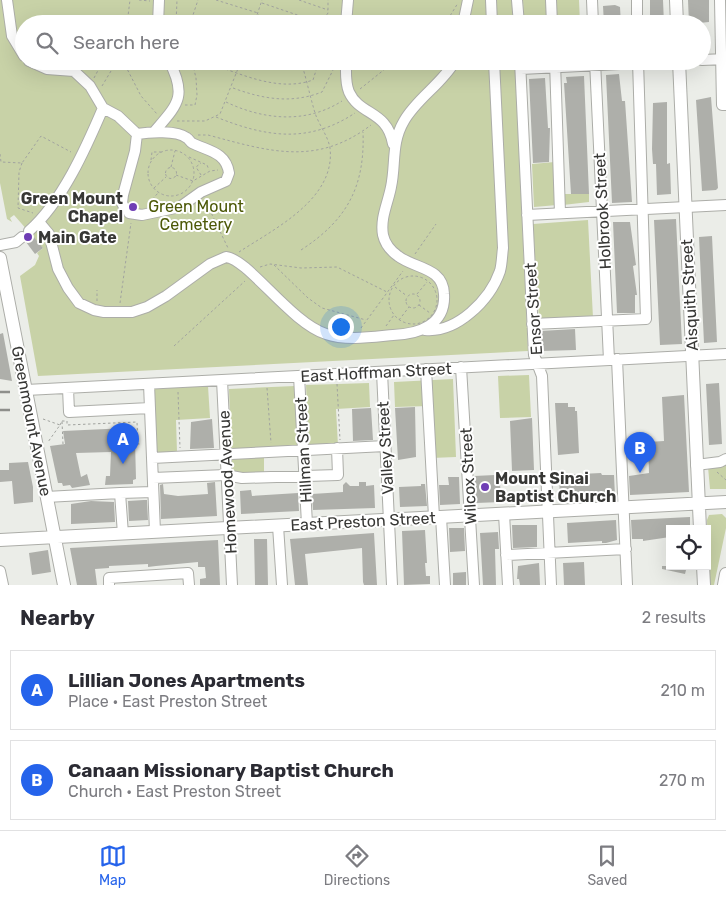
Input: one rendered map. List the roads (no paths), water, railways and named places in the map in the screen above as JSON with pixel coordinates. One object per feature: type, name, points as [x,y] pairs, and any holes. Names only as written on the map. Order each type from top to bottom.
[{"type":"main road","points":[[676,0],[677,15]]},
{"type":"main road","name":"Aisquith Street","points":[[680,70],[700,525]]},
{"type":"main road","name":"Greenmount Avenue","points":[[0,258],[64,585]]},
{"type":"main road","name":"East Preston Street","points":[[0,540],[726,502]]},
{"type":"main road","points":[[703,570],[704,585]]},
{"type":"main road","points":[[724,585],[726,574]]},
{"type":"street","points":[[7,0],[12,36],[15,41]]},
{"type":"street","points":[[347,15],[348,0]]},
{"type":"street","points":[[465,15],[468,0]]},
{"type":"street","points":[[491,0],[492,15]]},
{"type":"street","points":[[517,0],[518,15]]},
{"type":"street","points":[[551,0],[552,15]]},
{"type":"street","points":[[592,0],[593,15]]},
{"type":"street","points":[[637,0],[637,15]]},
{"type":"street","points":[[720,0],[723,16],[724,105]]},
{"type":"street","points":[[158,15],[159,1]]},
{"type":"street","points":[[711,60],[724,59]]},
{"type":"street","points":[[60,70],[74,71],[90,86],[103,108],[118,116],[137,134]]},
{"type":"street","points":[[154,132],[176,106],[178,84],[173,70]]},
{"type":"street","points":[[346,70],[347,84],[351,96],[379,118],[391,131],[394,147],[392,186],[383,217],[383,234],[390,249],[408,263],[432,272],[442,283],[444,293],[442,312],[434,324],[425,330]]},
{"type":"street","points":[[394,147],[399,131],[413,108],[449,70]]},
{"type":"street","points":[[39,222],[49,234],[58,269],[68,288],[79,303],[94,310],[118,313],[147,306],[166,296],[210,264],[226,257],[232,257],[298,318],[314,330],[333,337],[412,334],[425,330],[444,328],[464,317],[488,295],[500,271],[503,248],[494,70]]},
{"type":"street","name":"Ensor Street","points":[[521,70],[532,324],[534,355],[542,376],[551,585]]},
{"type":"street","points":[[555,70],[560,213]]},
{"type":"street","name":"Holbrook Street","points":[[595,70],[607,320],[613,360],[624,508],[627,585]]},
{"type":"street","points":[[532,324],[646,319],[638,70]]},
{"type":"street","points":[[0,245],[16,242],[39,222],[83,156],[103,108]]},
{"type":"street","points":[[154,132],[188,138],[192,143],[215,152],[228,165],[229,173],[226,181],[201,192],[180,207],[142,216],[129,212],[122,202],[135,151],[137,134],[154,132]]},
{"type":"street","points":[[527,215],[726,205]]},
{"type":"street","name":"East Hoffman Street","points":[[26,390],[726,354]]},
{"type":"street","name":"Wilcox Street","points":[[461,368],[474,585]]},
{"type":"street","points":[[426,369],[437,517],[445,585]]},
{"type":"street","name":"Valley Street","points":[[382,372],[392,585]]},
{"type":"street","name":"Hillman Street","points":[[299,376],[307,524]]},
{"type":"street","name":"Homewood Avenue","points":[[222,380],[232,585]]},
{"type":"street","points":[[149,384],[155,532]]},
{"type":"street","points":[[68,388],[69,412],[150,408]]},
{"type":"street","points":[[152,458],[385,446]]},
{"type":"street","points":[[152,478],[226,475],[242,478],[338,475],[339,448]]},
{"type":"street","points":[[696,465],[720,462],[726,459]]},
{"type":"street","points":[[46,497],[153,492]]},
{"type":"street","points":[[120,493],[123,534]]},
{"type":"street","points":[[504,514],[508,585]]},
{"type":"street","points":[[278,526],[282,585]]},
{"type":"street","points":[[506,555],[626,550]]},
{"type":"street","points":[[109,585],[108,578],[188,573],[189,585]]},
{"type":"railway","points":[[0,392],[10,392]]},
{"type":"railway","points":[[0,410],[15,410]]},
{"type":"place","name":"Green Mount Chapel","points":[[133,207]]},
{"type":"place","name":"Main Gate","points":[[28,237]]},
{"type":"place","name":"Lillian Jones Apartments","points":[[123,464]]},
{"type":"place","name":"Canaan Missionary Baptist Church","points":[[640,473]]},
{"type":"place","name":"Mount Sinai Baptist Church","points":[[485,487]]},
{"type":"park label","name":"Green Mount Cemetery","points":[[196,215]]}]
